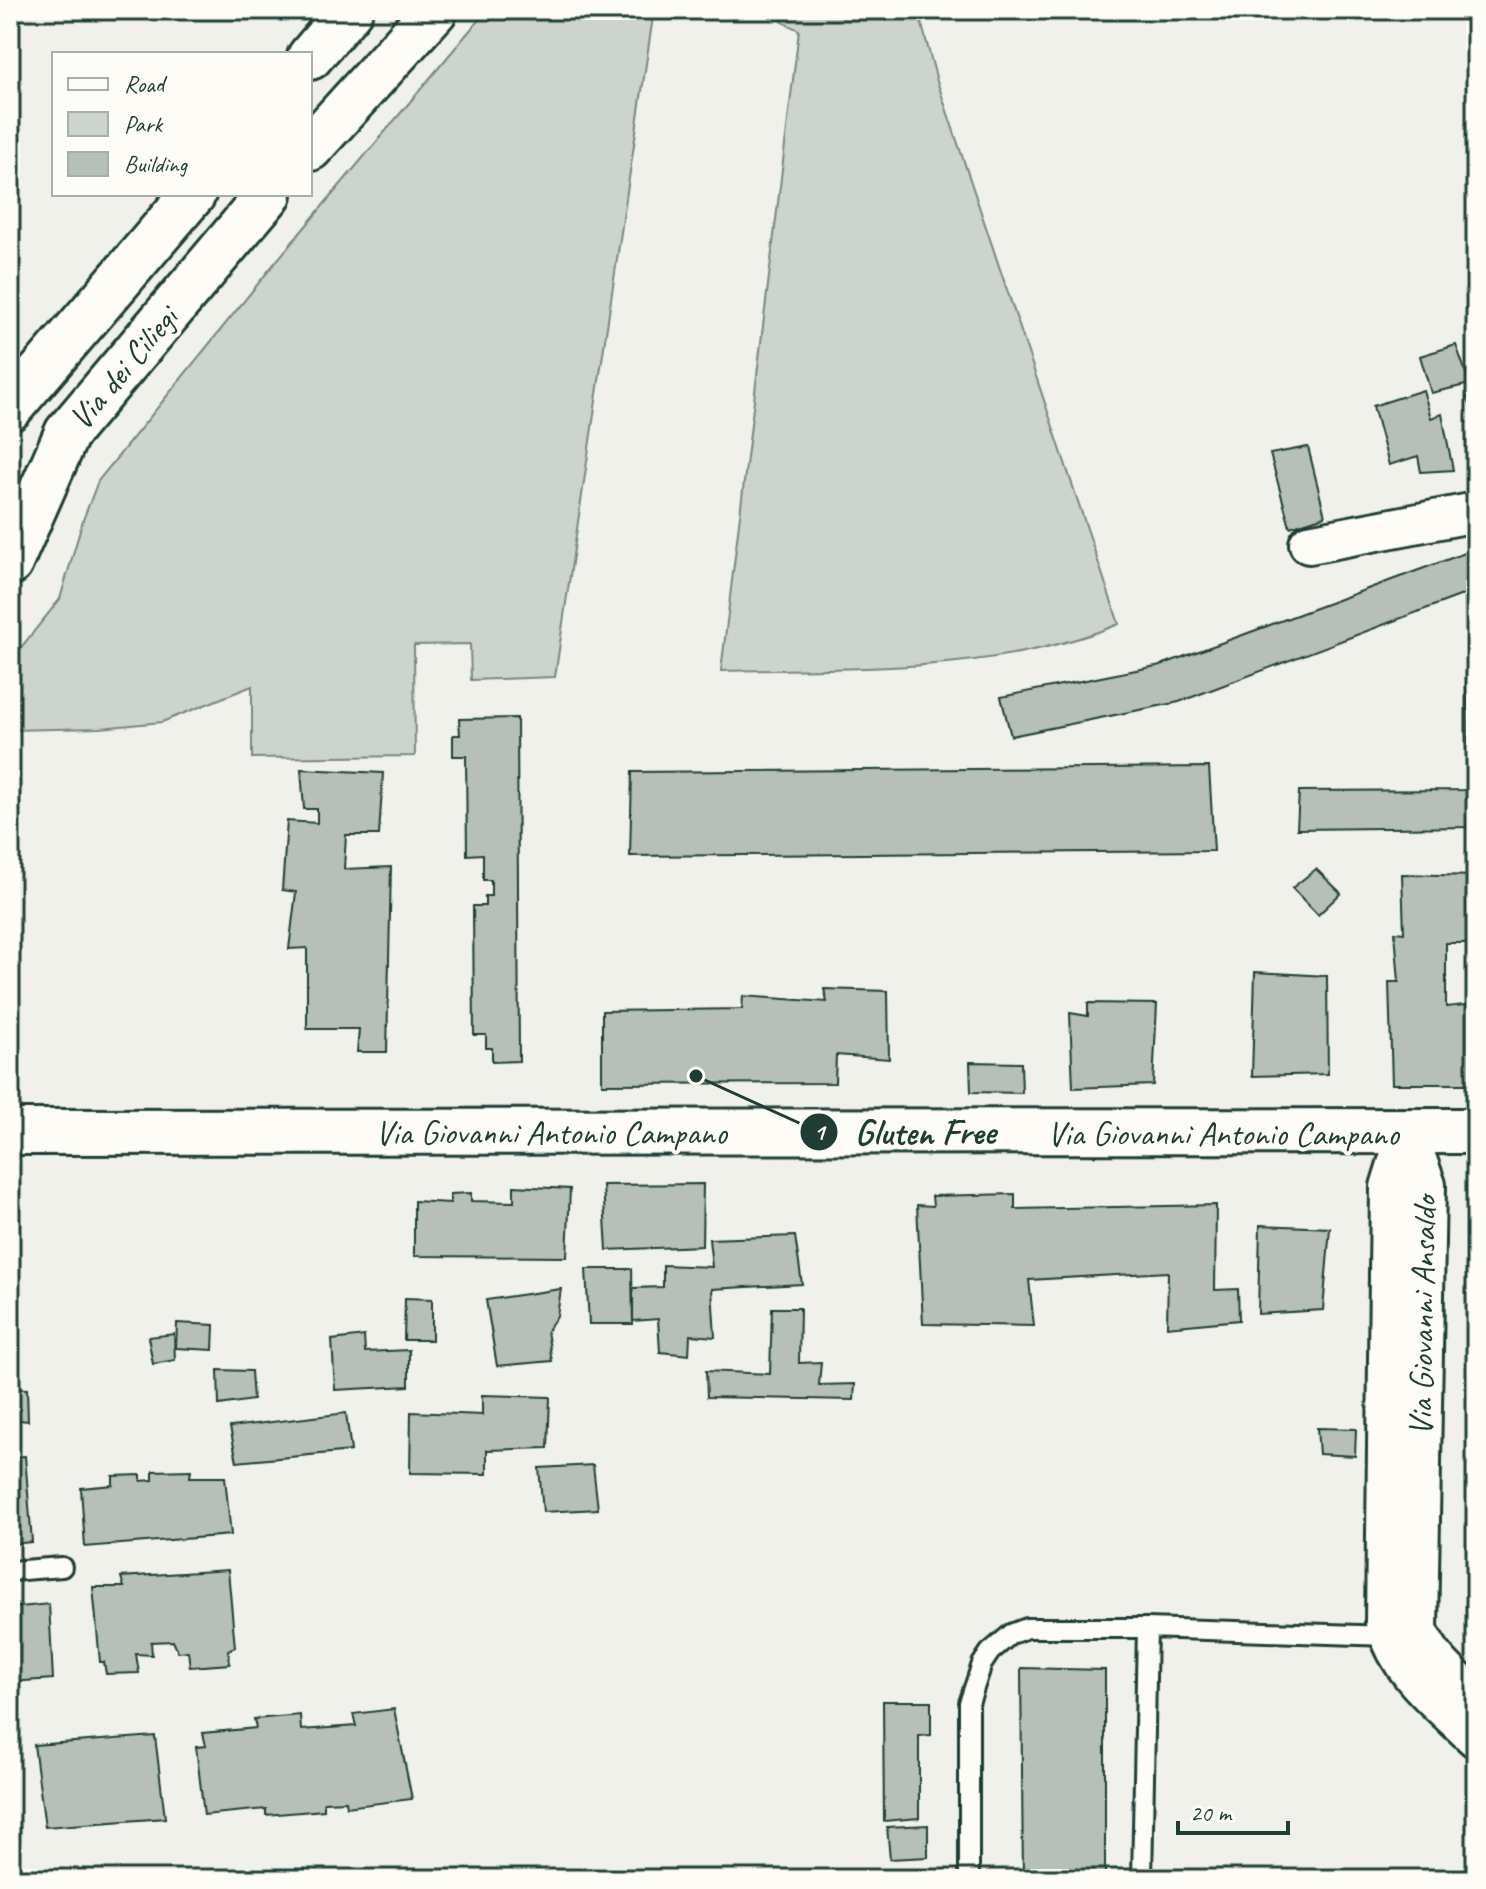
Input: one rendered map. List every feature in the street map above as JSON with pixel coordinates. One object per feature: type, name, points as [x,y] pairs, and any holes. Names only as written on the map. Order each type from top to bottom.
[{"type":"main road","points":[[312,55],[350,10]]},
{"type":"main road","points":[[312,146],[435,10]]},
{"type":"main road","name":"Via dei Ciliegi","points":[[10,408],[191,196]]},
{"type":"main road","name":"Via dei Ciliegi","points":[[10,563],[67,433],[267,196]]},
{"type":"main road","name":"Via Giovanni Antonio Campano","points":[[10,1132],[1476,1131]]},
{"type":"street","points":[[1309,544],[1476,512]]},
{"type":"street","name":"Via Giovanni Ansaldo","points":[[1407,1132],[1390,1187],[1384,1599],[1389,1636],[1399,1659],[1412,1676],[1476,1738]]},
{"type":"street","name":"Via Giovanni Ansaldo","points":[[1407,1132],[1426,1185],[1418,1629],[1433,1658],[1476,1699]]},
{"type":"lane","points":[[20,492],[67,433]]},
{"type":"lane","points":[[10,1571],[62,1567]]},
{"type":"lane","points":[[969,1879],[969,1703],[982,1664],[990,1652],[1011,1634],[1027,1628],[1147,1628],[1389,1636]]},
{"type":"lane","points":[[1142,1879],[1147,1628]]},
{"type":"green space","points":[[487,10],[654,10],[555,677],[471,680],[470,644],[414,645],[415,756],[252,758],[252,686],[162,722],[100,728],[10,730],[10,661],[60,599],[98,481],[274,264]]},
{"type":"green space","points":[[783,10],[918,10],[937,81],[1119,624],[1023,652],[973,660],[872,668],[721,671],[799,30],[782,22]]},
{"type":"building","points":[[1456,345],[1470,384],[1431,393],[1420,356]]},
{"type":"building","points":[[1476,389],[1476,420],[1467,397]]},
{"type":"building","points":[[1423,390],[1431,418],[1442,414],[1453,470],[1421,472],[1418,456],[1389,465],[1373,406]]},
{"type":"building","points":[[1308,447],[1325,516],[1290,527],[1270,454]]},
{"type":"building","points":[[1476,549],[1476,827],[1297,829],[1299,791],[1469,790],[1465,594],[1179,702],[1011,736],[1001,697],[1161,665]]},
{"type":"building","points":[[517,718],[519,1061],[492,1062],[492,1048],[486,1048],[486,1035],[474,1035],[473,906],[485,906],[485,896],[491,896],[491,880],[483,880],[483,854],[467,855],[466,756],[453,756],[453,735],[460,735],[459,719]]},
{"type":"building","points":[[1209,767],[1214,851],[630,856],[632,772]]},
{"type":"building","points":[[301,769],[383,773],[379,835],[346,835],[344,869],[391,867],[387,1052],[357,1052],[359,1029],[307,1029],[307,948],[289,949],[296,892],[282,890],[287,821],[317,823],[317,809],[304,809]]},
{"type":"building","points":[[1316,869],[1341,893],[1318,915],[1292,888]]},
{"type":"building","points":[[1402,874],[1476,876],[1476,943],[1446,943],[1446,1007],[1474,1004],[1476,1084],[1392,1084],[1389,982],[1399,982],[1395,932],[1404,933]]},
{"type":"building","points":[[1255,972],[1327,976],[1328,1074],[1252,1076]]},
{"type":"building","points":[[824,989],[888,991],[889,1059],[836,1055],[835,1083],[602,1084],[602,1011],[742,1009],[743,996],[827,1002]]},
{"type":"building","points":[[1088,1003],[1157,1004],[1153,1085],[1073,1088],[1070,1013],[1088,1016]]},
{"type":"building","points":[[970,1062],[1021,1063],[1022,1093],[971,1092]]},
{"type":"building","points":[[703,1184],[702,1246],[607,1250],[603,1185]]},
{"type":"building","points":[[514,1186],[570,1189],[567,1257],[414,1256],[414,1201],[450,1203],[450,1194],[471,1193],[471,1201],[514,1202]]},
{"type":"building","points":[[1015,1194],[1015,1209],[1216,1205],[1215,1290],[1238,1289],[1239,1320],[1167,1327],[1168,1272],[1029,1280],[1034,1326],[923,1324],[917,1205],[933,1206],[932,1196]]},
{"type":"building","points":[[1260,1225],[1330,1228],[1323,1310],[1258,1314]]},
{"type":"building","points":[[795,1236],[802,1284],[712,1289],[715,1337],[690,1335],[689,1355],[660,1352],[658,1319],[633,1321],[633,1288],[663,1287],[663,1265],[712,1267],[709,1239]]},
{"type":"building","points":[[586,1269],[632,1269],[633,1324],[589,1324]]},
{"type":"building","points":[[561,1289],[557,1316],[547,1331],[552,1361],[497,1366],[486,1300]]},
{"type":"building","points":[[405,1298],[432,1299],[432,1340],[404,1340]]},
{"type":"building","points":[[772,1308],[800,1308],[799,1363],[821,1362],[819,1385],[855,1384],[854,1400],[707,1397],[706,1371],[770,1374]]},
{"type":"building","points":[[177,1323],[214,1325],[213,1350],[176,1348]]},
{"type":"building","points":[[174,1334],[175,1360],[153,1364],[148,1337]]},
{"type":"building","points":[[364,1336],[365,1352],[409,1350],[409,1386],[335,1390],[332,1340]]},
{"type":"building","points":[[218,1370],[251,1371],[253,1400],[219,1405]]},
{"type":"building","points":[[10,1388],[27,1389],[28,1421],[10,1419]]},
{"type":"building","points":[[482,1395],[550,1397],[548,1448],[487,1450],[487,1474],[410,1473],[411,1412],[482,1415]]},
{"type":"building","points":[[346,1413],[351,1451],[237,1462],[230,1427]]},
{"type":"building","points":[[1317,1428],[1356,1429],[1355,1456],[1319,1454]]},
{"type":"building","points":[[25,1456],[32,1542],[10,1544],[10,1457]]},
{"type":"building","points":[[593,1465],[598,1509],[543,1512],[539,1468]]},
{"type":"building","points":[[191,1470],[190,1477],[225,1477],[231,1535],[85,1547],[81,1488],[113,1485],[113,1476],[141,1475],[141,1481],[153,1480],[153,1471]]},
{"type":"building","points":[[228,1570],[235,1647],[228,1650],[230,1664],[190,1667],[188,1651],[178,1652],[173,1641],[151,1642],[152,1655],[136,1654],[139,1673],[106,1674],[104,1662],[100,1662],[93,1587],[124,1587],[121,1577]]},
{"type":"building","points":[[49,1604],[53,1679],[10,1682],[10,1608]]},
{"type":"building","points":[[1021,1668],[1105,1670],[1105,1879],[1023,1879]]},
{"type":"building","points":[[883,1701],[931,1701],[931,1735],[919,1736],[919,1818],[884,1821]]},
{"type":"building","points":[[394,1709],[412,1799],[347,1807],[346,1801],[324,1802],[324,1810],[266,1815],[266,1809],[204,1815],[196,1747],[206,1746],[203,1733],[256,1728],[254,1719],[300,1715],[301,1730],[356,1726],[353,1714]]},
{"type":"building","points":[[155,1736],[165,1818],[45,1827],[34,1745]]},
{"type":"building","points":[[928,1825],[928,1857],[890,1859],[887,1827]]},
{"type":"building","points":[[893,1874],[932,1875],[932,1879],[893,1879]]},
{"type":"place","name":"Gluten Free","points":[[696,1076]]}]
